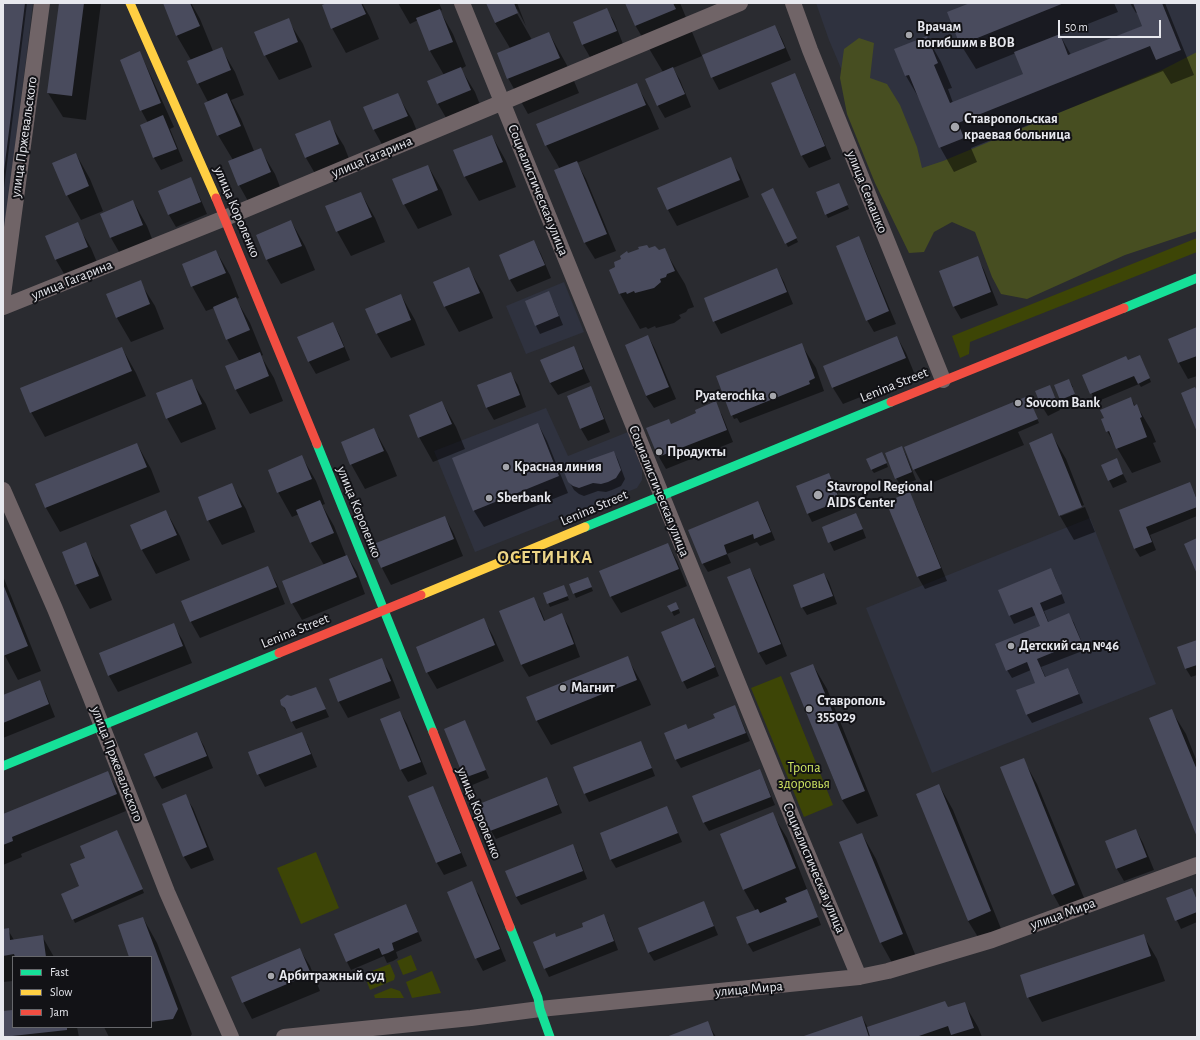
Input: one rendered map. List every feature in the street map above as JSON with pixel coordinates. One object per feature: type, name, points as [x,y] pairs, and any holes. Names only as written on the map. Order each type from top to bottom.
[{"type":"main road","name":"улица Короленко","points":[[130,3],[225,218],[384,610],[538,998],[540,1009],[550,1037]]},
{"type":"main road","name":"Lenina Street","points":[[3,766],[661,495],[1197,278]]},
{"type":"street","name":"улица Пржевальского","points":[[3,295],[42,3]]},
{"type":"street","name":"Социалистическая улица","points":[[462,3],[858,977]]},
{"type":"street","name":"улица Гагарина","points":[[3,307],[225,218],[740,3]]},
{"type":"street","name":"улица Семашко","points":[[793,3],[810,50],[943,380]]},
{"type":"street","name":"улица Пржевальского","points":[[3,490],[55,609],[167,892],[231,1037]]},
{"type":"street","name":"улица Мира","points":[[284,1037],[471,1018],[540,1009],[858,977],[888,971],[992,940],[1197,865]]},
{"type":"shaded area","points":[[3,3],[33,3],[3,244]]},
{"type":"shaded area","name":"Ставропольская краевая больница","points":[[816,3],[1197,3],[1197,67],[891,186],[829,40]]},
{"type":"shaded area","points":[[564,282],[584,332],[526,354],[506,306]]},
{"type":"shaded area","points":[[546,408],[568,456],[628,432],[642,469],[642,480],[637,488],[475,552],[434,451]]},
{"type":"shaded area","name":"Детский сад №46","points":[[1090,518],[1156,684],[932,773],[866,608]]},
{"type":"green space","points":[[859,38],[874,43],[870,78],[887,84],[900,105],[917,147],[922,168],[943,161],[1162,70],[1197,52],[1197,231],[1125,255],[1027,299],[1001,294],[992,277],[975,232],[952,222],[934,232],[924,252],[909,253],[875,183],[847,114],[840,78],[844,49]]},
{"type":"green space","points":[[1197,238],[1197,252],[970,342],[969,354],[960,358],[952,336]]},
{"type":"green space","name":"Тропа здоровья","points":[[781,676],[833,805],[804,817],[751,688]]},
{"type":"green space","points":[[316,852],[339,908],[301,924],[277,868]]},
{"type":"green space","points":[[411,955],[417,970],[403,975],[397,961]]},
{"type":"green space","points":[[390,964],[395,976],[394,980],[370,990],[364,974]]},
{"type":"green space","points":[[432,971],[441,993],[412,998],[406,982]]},
{"type":"green space","points":[[391,988],[400,991],[404,998],[375,998],[374,995]]},
{"type":"building","points":[[3,3],[25,3],[4,171],[3,171]]},
{"type":"building","points":[[59,3],[84,3],[72,96],[47,93]]},
{"type":"building","points":[[163,3],[190,3],[200,26],[176,36]]},
{"type":"building","points":[[327,3],[361,3],[366,14],[331,29],[322,5]]},
{"type":"building","points":[[486,3],[514,3],[518,13],[495,23]]},
{"type":"building","points":[[625,3],[673,3],[676,9],[635,26]]},
{"type":"building","points":[[970,3],[1064,3],[960,45],[947,12]]},
{"type":"building","points":[[1133,3],[1162,3],[1181,50],[1156,60],[1150,46],[958,123],[964,138],[939,148],[909,75],[905,76],[894,49],[927,36],[938,63],[934,65],[950,103],[1023,74],[1014,52],[1060,34],[1068,55],[1142,26]]},
{"type":"building","points":[[607,8],[617,31],[582,45],[573,22]]},
{"type":"building","points":[[440,9],[453,42],[429,51],[416,18]]},
{"type":"building","points":[[289,18],[298,42],[264,56],[254,32]]},
{"type":"building","points":[[775,25],[785,48],[711,78],[702,55]]},
{"type":"building","points":[[549,32],[560,58],[507,79],[497,53]]},
{"type":"building","points":[[222,47],[231,70],[197,84],[187,61]]},
{"type":"building","points":[[140,51],[161,103],[140,111],[120,60]]},
{"type":"building","points":[[461,67],[471,90],[437,104],[427,81]]},
{"type":"building","points":[[673,67],[685,94],[657,106],[645,79]]},
{"type":"building","points":[[795,73],[825,146],[801,156],[771,83]]},
{"type":"building","points":[[637,83],[646,105],[545,146],[536,124]]},
{"type":"building","points":[[227,93],[241,126],[217,136],[204,103]]},
{"type":"building","points":[[398,93],[408,116],[373,130],[363,107]]},
{"type":"building","points":[[163,115],[177,149],[153,158],[140,125]]},
{"type":"building","points":[[330,120],[339,144],[305,158],[295,134]]},
{"type":"building","points":[[492,135],[503,162],[464,177],[453,150]]},
{"type":"building","points":[[261,148],[271,172],[238,186],[228,161]]},
{"type":"building","points":[[76,153],[89,186],[66,196],[52,163]]},
{"type":"building","points":[[731,157],[740,180],[667,210],[657,188]]},
{"type":"building","points":[[577,161],[607,234],[584,243],[554,170]]},
{"type":"building","points":[[428,165],[438,190],[403,205],[392,179]]},
{"type":"building","points":[[191,177],[201,202],[168,215],[158,191]]},
{"type":"building","points":[[839,183],[848,205],[825,215],[816,192]]},
{"type":"building","points":[[773,188],[797,238],[785,244],[761,194]]},
{"type":"building","points":[[361,192],[372,217],[336,232],[325,206]]},
{"type":"building","points":[[133,200],[143,225],[110,238],[100,214]]},
{"type":"building","points":[[291,220],[302,246],[266,260],[256,235]]},
{"type":"building","points":[[78,222],[88,247],[55,260],[45,236]]},
{"type":"building","points":[[859,236],[889,311],[866,321],[836,246]]},
{"type":"building","points":[[534,240],[545,265],[509,280],[499,255]]},
{"type":"building","points":[[647,245],[649,248],[655,246],[659,250],[665,248],[675,271],[660,279],[661,282],[654,288],[635,293],[634,291],[627,294],[626,292],[619,294],[609,270],[615,267],[614,262],[621,259],[620,256],[627,251],[628,253],[639,249],[638,247]]},
{"type":"building","points":[[216,250],[226,273],[191,287],[182,264]]},
{"type":"building","points":[[978,256],[991,292],[953,307],[939,271]]},
{"type":"building","points":[[469,267],[480,293],[444,307],[433,282]]},
{"type":"building","points":[[777,268],[787,292],[713,322],[704,298]]},
{"type":"building","points":[[141,280],[150,304],[116,318],[106,294]]},
{"type":"building","points":[[549,291],[559,316],[535,326],[525,301]]},
{"type":"building","points":[[401,294],[411,320],[376,334],[365,309]]},
{"type":"building","points":[[236,297],[250,330],[226,340],[213,307]]},
{"type":"building","points":[[333,322],[344,347],[308,362],[297,337]]},
{"type":"building","points":[[1197,327],[1197,356],[1178,363],[1168,339]]},
{"type":"building","points":[[648,335],[669,387],[646,396],[625,345]]},
{"type":"building","points":[[897,336],[906,358],[832,388],[823,366]]},
{"type":"building","points":[[802,343],[815,378],[809,381],[810,384],[731,416],[716,376]]},
{"type":"building","points":[[574,346],[583,369],[550,383],[540,360]]},
{"type":"building","points":[[122,347],[132,371],[30,413],[20,388]]},
{"type":"building","points":[[260,352],[269,376],[235,390],[225,366]]},
{"type":"building","points":[[1140,355],[1150,378],[1138,384],[1134,376],[1090,394],[1082,375],[1126,356],[1128,360]]},
{"type":"building","points":[[511,372],[520,395],[486,408],[477,385]]},
{"type":"building","points":[[192,379],[202,404],[166,419],[156,393]]},
{"type":"building","points":[[1069,379],[1075,394],[1060,400],[1054,385]]},
{"type":"building","points":[[1050,385],[1057,402],[1042,408],[1035,391]]},
{"type":"building","points":[[591,386],[604,419],[580,429],[567,396]]},
{"type":"building","points":[[1195,387],[1197,391],[1197,432],[1181,393]]},
{"type":"building","points":[[1028,396],[1038,419],[913,470],[904,447]]},
{"type":"building","points":[[1131,397],[1134,406],[1137,404],[1147,437],[1116,449],[1109,431],[1106,432],[1101,419],[1104,418],[1100,410]]},
{"type":"building","points":[[442,401],[452,424],[418,438],[409,415]]},
{"type":"building","points":[[716,401],[727,430],[658,457],[646,428],[669,419],[671,424],[696,413],[695,410]]},
{"type":"building","name":"Красная линия","points":[[538,423],[559,476],[473,511],[452,458]]},
{"type":"building","points":[[374,428],[384,451],[350,465],[341,442]]},
{"type":"building","points":[[1052,433],[1082,507],[1059,516],[1029,443]]},
{"type":"building","points":[[137,443],[147,467],[45,508],[35,484]]},
{"type":"building","points":[[902,446],[912,472],[895,479],[885,453]]},
{"type":"building","points":[[614,451],[621,470],[616,478],[601,484],[593,483],[579,488],[568,482],[564,472],[587,464],[586,461]]},
{"type":"building","points":[[882,452],[887,463],[871,470],[866,459]]},
{"type":"building","points":[[302,455],[312,479],[277,493],[268,470]]},
{"type":"building","points":[[1117,458],[1123,474],[1108,481],[1101,465]]},
{"type":"building","points":[[829,473],[840,501],[807,514],[796,486]]},
{"type":"building","points":[[1190,482],[1197,500],[1197,507],[1146,527],[1152,542],[1134,549],[1119,510]]},
{"type":"building","points":[[232,483],[242,507],[207,521],[198,497]]},
{"type":"building","points":[[910,492],[941,568],[917,577],[886,502]]},
{"type":"building","points":[[320,500],[334,533],[310,543],[296,510]]},
{"type":"building","points":[[758,501],[771,532],[754,539],[753,534],[724,545],[727,554],[702,564],[688,530]]},
{"type":"building","points":[[166,510],[177,535],[141,550],[130,525]]},
{"type":"building","points":[[856,513],[863,529],[828,543],[822,527]]},
{"type":"building","points":[[445,516],[454,539],[381,568],[371,545]]},
{"type":"building","points":[[1197,538],[1197,574],[1184,544]]},
{"type":"building","points":[[86,542],[99,576],[75,585],[62,552]]},
{"type":"building","points":[[668,543],[679,569],[610,597],[599,571]]},
{"type":"building","points":[[347,555],[357,577],[291,604],[282,581]]},
{"type":"building","points":[[268,566],[277,587],[190,622],[181,601]]},
{"type":"building","points":[[750,568],[781,644],[758,653],[727,577]]},
{"type":"building","points":[[1051,568],[1062,594],[1040,603],[1048,622],[1069,613],[1081,641],[1037,659],[1045,677],[1068,668],[1079,694],[1026,715],[1016,690],[1035,683],[1027,662],[1006,671],[995,644],[1040,626],[1032,607],[1009,616],[998,590]]},
{"type":"building","points":[[824,573],[833,596],[801,608],[793,585]]},
{"type":"building","points":[[588,577],[592,587],[573,594],[569,584]]},
{"type":"building","points":[[3,584],[28,646],[3,656]]},
{"type":"building","points":[[564,585],[568,596],[547,604],[543,593]]},
{"type":"building","points":[[534,597],[544,621],[562,613],[574,644],[521,665],[499,611]]},
{"type":"building","points":[[676,602],[679,609],[671,612],[667,606]]},
{"type":"building","points":[[484,618],[495,645],[426,673],[416,647]]},
{"type":"building","points":[[694,618],[715,667],[682,682],[661,632]]},
{"type":"building","points":[[174,623],[183,646],[108,676],[99,653]]},
{"type":"building","points":[[1197,640],[1197,665],[1185,669],[1177,647]]},
{"type":"building","points":[[628,656],[637,680],[536,721],[526,697]]},
{"type":"building","points":[[382,658],[391,681],[338,702],[329,679]]},
{"type":"building","points":[[813,664],[865,791],[842,800],[790,673]]},
{"type":"building","points":[[40,680],[49,704],[3,723],[3,695]]},
{"type":"building","points":[[316,687],[326,709],[291,722],[285,708],[281,705],[280,700],[287,695],[291,696]]},
{"type":"building","points":[[735,705],[746,733],[675,760],[664,733],[686,724],[688,729],[715,718],[713,714]]},
{"type":"building","points":[[1172,709],[1197,770],[1197,837],[1149,718]]},
{"type":"building","points":[[400,711],[421,762],[400,770],[380,719]]},
{"type":"building","points":[[465,720],[486,770],[464,778],[444,729]]},
{"type":"building","points":[[197,732],[207,756],[154,777],[144,754]]},
{"type":"building","points":[[302,732],[311,754],[257,775],[248,752]]},
{"type":"building","points":[[641,741],[652,768],[584,794],[573,767]]},
{"type":"building","points":[[1024,758],[1075,885],[1052,895],[1000,767]]},
{"type":"building","points":[[760,769],[771,797],[703,823],[692,796]]},
{"type":"building","points":[[108,771],[117,794],[12,837],[13,841],[3,845],[3,814]]},
{"type":"building","points":[[547,777],[558,805],[490,831],[479,804]]},
{"type":"building","points":[[939,784],[991,911],[968,921],[916,794]]},
{"type":"building","points":[[433,786],[461,853],[436,863],[408,796]]},
{"type":"building","points":[[186,794],[207,847],[183,857],[162,804]]},
{"type":"building","points":[[667,806],[678,833],[610,860],[600,833]]},
{"type":"building","points":[[773,812],[796,868],[743,890],[720,834]]},
{"type":"building","points":[[1136,829],[1147,857],[1116,869],[1105,841]]},
{"type":"building","points":[[117,830],[143,889],[72,920],[61,894],[79,886],[70,864],[85,858],[80,846]]},
{"type":"building","points":[[862,833],[903,934],[880,943],[839,842]]},
{"type":"building","points":[[573,844],[583,871],[516,897],[505,871]]},
{"type":"building","points":[[472,881],[500,949],[475,959],[447,892]]},
{"type":"building","points":[[1192,888],[1197,900],[1197,912],[1175,921],[1166,898]]},
{"type":"building","points":[[807,889],[818,917],[747,944],[736,917],[758,909],[760,913],[787,902],[785,898]]},
{"type":"building","points":[[704,901],[714,926],[648,953],[638,928]]},
{"type":"building","points":[[406,904],[418,932],[392,943],[394,950],[388,953],[382,955],[379,948],[346,962],[334,934]]},
{"type":"building","points":[[604,914],[614,941],[544,969],[533,942],[555,933],[556,937],[583,927],[582,923]]},
{"type":"building","points":[[143,917],[178,1009],[173,1019],[152,1022],[152,956],[129,956],[118,925]]},
{"type":"building","points":[[9,928],[10,940],[43,935],[46,956],[15,956],[14,954],[3,956],[3,929]]},
{"type":"building","points":[[1144,934],[1151,956],[1027,998],[1020,975]]},
{"type":"building","name":"Арбитражный суд","points":[[300,948],[311,974],[242,1003],[231,977]]},
{"type":"building","points":[[945,1001],[948,1007],[965,1002],[974,1028],[951,1035],[948,1026],[916,1037],[870,1037],[867,1027]]},
{"type":"building","points":[[12,1010],[12,1028],[67,1028],[67,1030],[3,1037],[3,1011]]},
{"type":"building","points":[[862,1016],[869,1037],[801,1037]]},
{"type":"building","points":[[708,1021],[714,1037],[666,1037]]},
{"type":"traffic: fast","points":[[1124,308],[1197,278]]},
{"type":"traffic: fast","points":[[585,527],[891,402]]},
{"type":"traffic: fast","points":[[317,444],[433,732]]},
{"type":"traffic: fast","points":[[3,766],[279,653]]},
{"type":"traffic: fast","points":[[510,927],[538,998],[540,1009],[550,1037]]},
{"type":"traffic: slow","points":[[130,3],[216,198]]},
{"type":"traffic: slow","points":[[421,595],[585,527]]},
{"type":"traffic: jam","points":[[216,198],[317,444]]},
{"type":"traffic: jam","points":[[891,402],[1124,308]]},
{"type":"traffic: jam","points":[[279,653],[421,595]]},
{"type":"traffic: jam","points":[[433,732],[510,927]]},
{"type":"place","name":"Врачам погибшим в ВОВ","points":[[909,35]]},
{"type":"place","name":"Ставропольская краевая больница","points":[[955,127]]},
{"type":"place","name":"Pyaterochka","points":[[773,396]]},
{"type":"place","name":"Sovcom Bank","points":[[1018,403]]},
{"type":"place","name":"Продукты","points":[[659,452]]},
{"type":"place","name":"Красная линия","points":[[506,467]]},
{"type":"place","name":"Stavropol Regional AIDS Center","points":[[818,495]]},
{"type":"place","name":"Sberbank","points":[[489,498]]},
{"type":"place","name":"Детский сад №46","points":[[1011,646]]},
{"type":"place","name":"Магнит","points":[[563,688]]},
{"type":"place","name":"Ставрополь 355029","points":[[809,709]]},
{"type":"place","name":"Арбитражный суд","points":[[271,976]]},
{"type":"district","name":"ОСЕТИНКА","points":[[545,558]]}]
